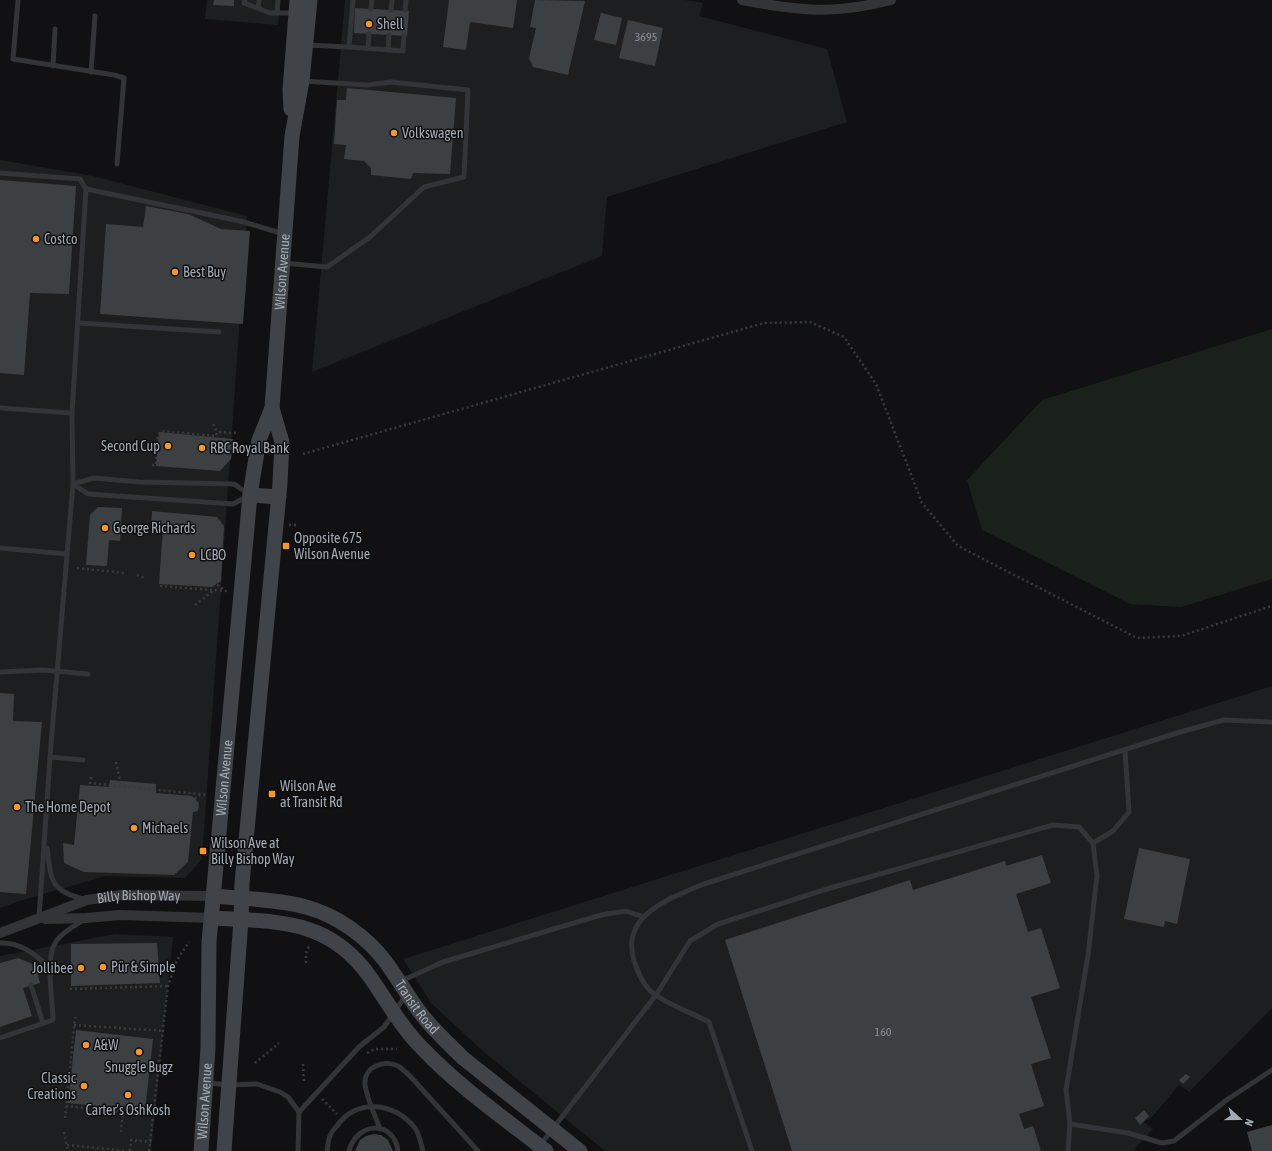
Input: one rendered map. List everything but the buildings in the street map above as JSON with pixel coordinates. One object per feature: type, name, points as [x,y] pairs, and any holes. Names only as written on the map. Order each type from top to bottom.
[{"type":"main road","name":"Wilson Avenue","points":[[201,1151],[206,1083],[209,942],[213,918],[250,495],[260,440],[272,408],[292,136],[302,81],[310,0]]},
{"type":"main road","name":"Wilson Avenue","points":[[292,136],[290,90],[296,6]]},
{"type":"main road","name":"Wilson Avenue","points":[[224,1151],[230,1085],[242,899],[279,497],[282,442],[272,408]]},
{"type":"main road","points":[[250,495],[279,497]]},
{"type":"main road","name":"Billy Bishop Way","points":[[215,896],[242,899]]},
{"type":"main road","name":"Transit Road","points":[[242,899],[305,906],[336,920],[356,932],[372,946],[431,1027],[459,1053],[580,1151]]},
{"type":"main road","name":"Billy Bishop Way","points":[[213,918],[241,920]]},
{"type":"main road","name":"Transit Road","points":[[241,920],[285,923],[300,926],[326,937],[356,959],[410,1035],[435,1062],[540,1149]]},
{"type":"street","points":[[742,0],[770,3],[799,10],[825,11],[847,10],[891,0]]},
{"type":"street","name":"Billy Bishop Way","points":[[0,933],[87,900],[121,895],[215,896]]},
{"type":"street","name":"Billy Bishop Way","points":[[39,919],[87,918],[120,915],[213,918]]},
{"type":"lane","points":[[18,0],[13,59],[124,78],[117,164]]},
{"type":"lane","points":[[245,0],[244,3],[270,13],[277,13],[296,6]]},
{"type":"lane","points":[[258,8],[259,0]]},
{"type":"lane","points":[[277,13],[278,0]]},
{"type":"lane","points":[[349,47],[353,0]]},
{"type":"lane","points":[[371,9],[372,0]]},
{"type":"lane","points":[[391,10],[392,0]]},
{"type":"lane","points":[[405,10],[406,0]]},
{"type":"lane","points":[[91,72],[95,16]]},
{"type":"lane","points":[[53,66],[55,29]]},
{"type":"lane","points":[[368,48],[369,34]]},
{"type":"lane","points":[[388,50],[389,35]]},
{"type":"lane","points":[[306,45],[403,51],[404,36]]},
{"type":"lane","points":[[282,263],[327,267],[370,237],[424,187],[464,177],[468,90],[391,82],[367,85],[302,81]]},
{"type":"lane","points":[[0,173],[80,179],[86,189],[72,413],[73,484],[50,757],[46,835],[39,919]]},
{"type":"lane","points":[[86,189],[240,221],[285,234]]},
{"type":"lane","points":[[78,323],[219,332]]},
{"type":"lane","points":[[0,408],[72,413]]},
{"type":"lane","points":[[94,478],[139,482],[234,484],[250,495],[233,504],[88,494],[73,484],[94,478]]},
{"type":"lane","points":[[0,548],[67,554]]},
{"type":"lane","points":[[0,672],[58,670],[88,674]]},
{"type":"lane","points":[[752,1151],[709,1022],[656,995],[641,980],[634,963],[631,946],[636,928],[644,917],[664,901],[704,884],[1126,750],[1224,720],[1272,722]]},
{"type":"lane","points":[[1093,843],[1113,831],[1129,812],[1126,750]]},
{"type":"lane","points":[[50,757],[83,760]]},
{"type":"lane","points":[[540,1149],[553,1129],[656,995],[690,941],[718,924],[827,889],[1053,825],[1079,826],[1093,843],[1097,876],[1088,955],[1066,1090],[1070,1124],[1068,1151]]},
{"type":"lane","points":[[46,835],[50,876],[58,888],[67,895],[87,900]]},
{"type":"lane","points":[[299,1112],[359,1047],[384,1027],[394,1012],[403,988],[442,962],[601,915],[626,911],[644,917]]},
{"type":"lane","points":[[0,1038],[53,1020],[50,967],[56,942],[69,928],[87,918]]},
{"type":"lane","points":[[0,942],[11,942],[27,949],[50,967]]},
{"type":"lane","points":[[31,986],[43,1023]]},
{"type":"lane","points":[[380,1129],[365,1084],[365,1076],[378,1064],[388,1063],[398,1066],[410,1076],[478,1151]]},
{"type":"lane","points":[[1070,1124],[1128,1133],[1162,1144],[1174,1142],[1228,1099],[1272,1070]]},
{"type":"lane","points":[[206,1083],[230,1085],[257,1084],[280,1092],[288,1097],[299,1112],[298,1151]]},
{"type":"lane","points":[[327,1151],[330,1135],[342,1119],[358,1109],[372,1105],[383,1107],[401,1114],[416,1129],[422,1151]]},
{"type":"lane","points":[[349,1151],[352,1141],[357,1134],[367,1129],[380,1129],[391,1133],[397,1144],[398,1151]]},
{"type":"path","points":[[303,454],[764,323],[810,322],[844,337],[876,384],[922,503],[958,546],[1137,638],[1181,636],[1272,606]]},
{"type":"path","points":[[213,424],[217,432]]},
{"type":"path","points":[[152,465],[156,465],[158,435],[162,431],[216,436],[217,432]]},
{"type":"path","points":[[217,432],[238,433]]},
{"type":"path","points":[[77,568],[125,573]]},
{"type":"path","points":[[137,575],[145,578]]},
{"type":"path","points":[[160,586],[226,591],[216,584]]},
{"type":"path","points":[[195,605],[214,590]]},
{"type":"path","points":[[116,762],[121,786]]},
{"type":"path","points":[[91,777],[90,783],[208,795]]},
{"type":"path","points":[[195,799],[200,794]]},
{"type":"path","points":[[306,962],[306,953],[312,939]]},
{"type":"path","points":[[150,1151],[168,986],[177,960],[189,942]]},
{"type":"path","points":[[70,990],[168,986]]},
{"type":"path","points":[[65,1118],[75,1017]]},
{"type":"path","points":[[74,1025],[164,1031]]},
{"type":"path","points":[[255,1063],[279,1043]]},
{"type":"path","points":[[363,1055],[375,1049],[397,1049]]},
{"type":"path","points":[[303,1064],[304,1082]]},
{"type":"path","points":[[328,1094],[322,1099],[335,1112]]},
{"type":"path","points":[[66,1106],[154,1115]]},
{"type":"path","points":[[121,1132],[123,1112]]},
{"type":"path","points":[[64,1132],[68,1151]]},
{"type":"path","points":[[130,1151],[130,1140],[150,1142]]},
{"type":"path","points":[[67,1145],[126,1151]]},
{"type":"shaded area","points":[[207,0],[280,0],[278,25],[205,19]]},
{"type":"shaded area","points":[[345,0],[685,0],[703,3],[699,16],[827,49],[847,122],[607,197],[602,256],[312,372]]},
{"type":"shaded area","points":[[0,160],[93,176],[247,216],[202,859],[185,878],[105,876],[0,908]]},
{"type":"shaded area","points":[[1272,329],[1272,579],[1181,607],[1130,604],[982,530],[967,480],[1042,400]]},
{"type":"shaded area","points":[[1272,686],[1272,1008],[1189,1092],[1179,1085],[1152,1117],[1144,1122],[1153,1129],[1133,1151],[605,1151],[484,1052],[432,1004],[403,959]]},
{"type":"shaded area","points":[[115,934],[173,937],[151,1151],[0,1151],[0,956]]},
{"type":"place","name":"Shell","points":[[369,24]]},
{"type":"place","name":"Volkswagen","points":[[394,133]]},
{"type":"place","name":"Costco","points":[[36,239]]},
{"type":"place","name":"Best Buy","points":[[175,272]]},
{"type":"place","name":"Second Cup","points":[[168,446]]},
{"type":"place","name":"RBC Royal Bank","points":[[202,448]]},
{"type":"place","name":"George Richards","points":[[105,528]]},
{"type":"place","name":"Opposite 675 Wilson Avenue","points":[[286,546]]},
{"type":"place","name":"LCBO","points":[[192,555]]},
{"type":"place","name":"Wilson Ave at Transit Rd","points":[[272,794]]},
{"type":"place","name":"The Home Depot","points":[[17,807]]},
{"type":"place","name":"Michaels","points":[[134,828]]},
{"type":"place","name":"Wilson Ave at Billy Bishop Way","points":[[203,851]]},
{"type":"place","name":"Pür & Simple","points":[[103,967]]},
{"type":"place","name":"Jollibee","points":[[81,968]]},
{"type":"place","name":"A&W","points":[[86,1045]]},
{"type":"place","name":"Snuggle Bugz","points":[[139,1052]]},
{"type":"place","name":"Classic Creations","points":[[84,1086]]},
{"type":"place","name":"Carter's OshKosh","points":[[128,1095]]}]
